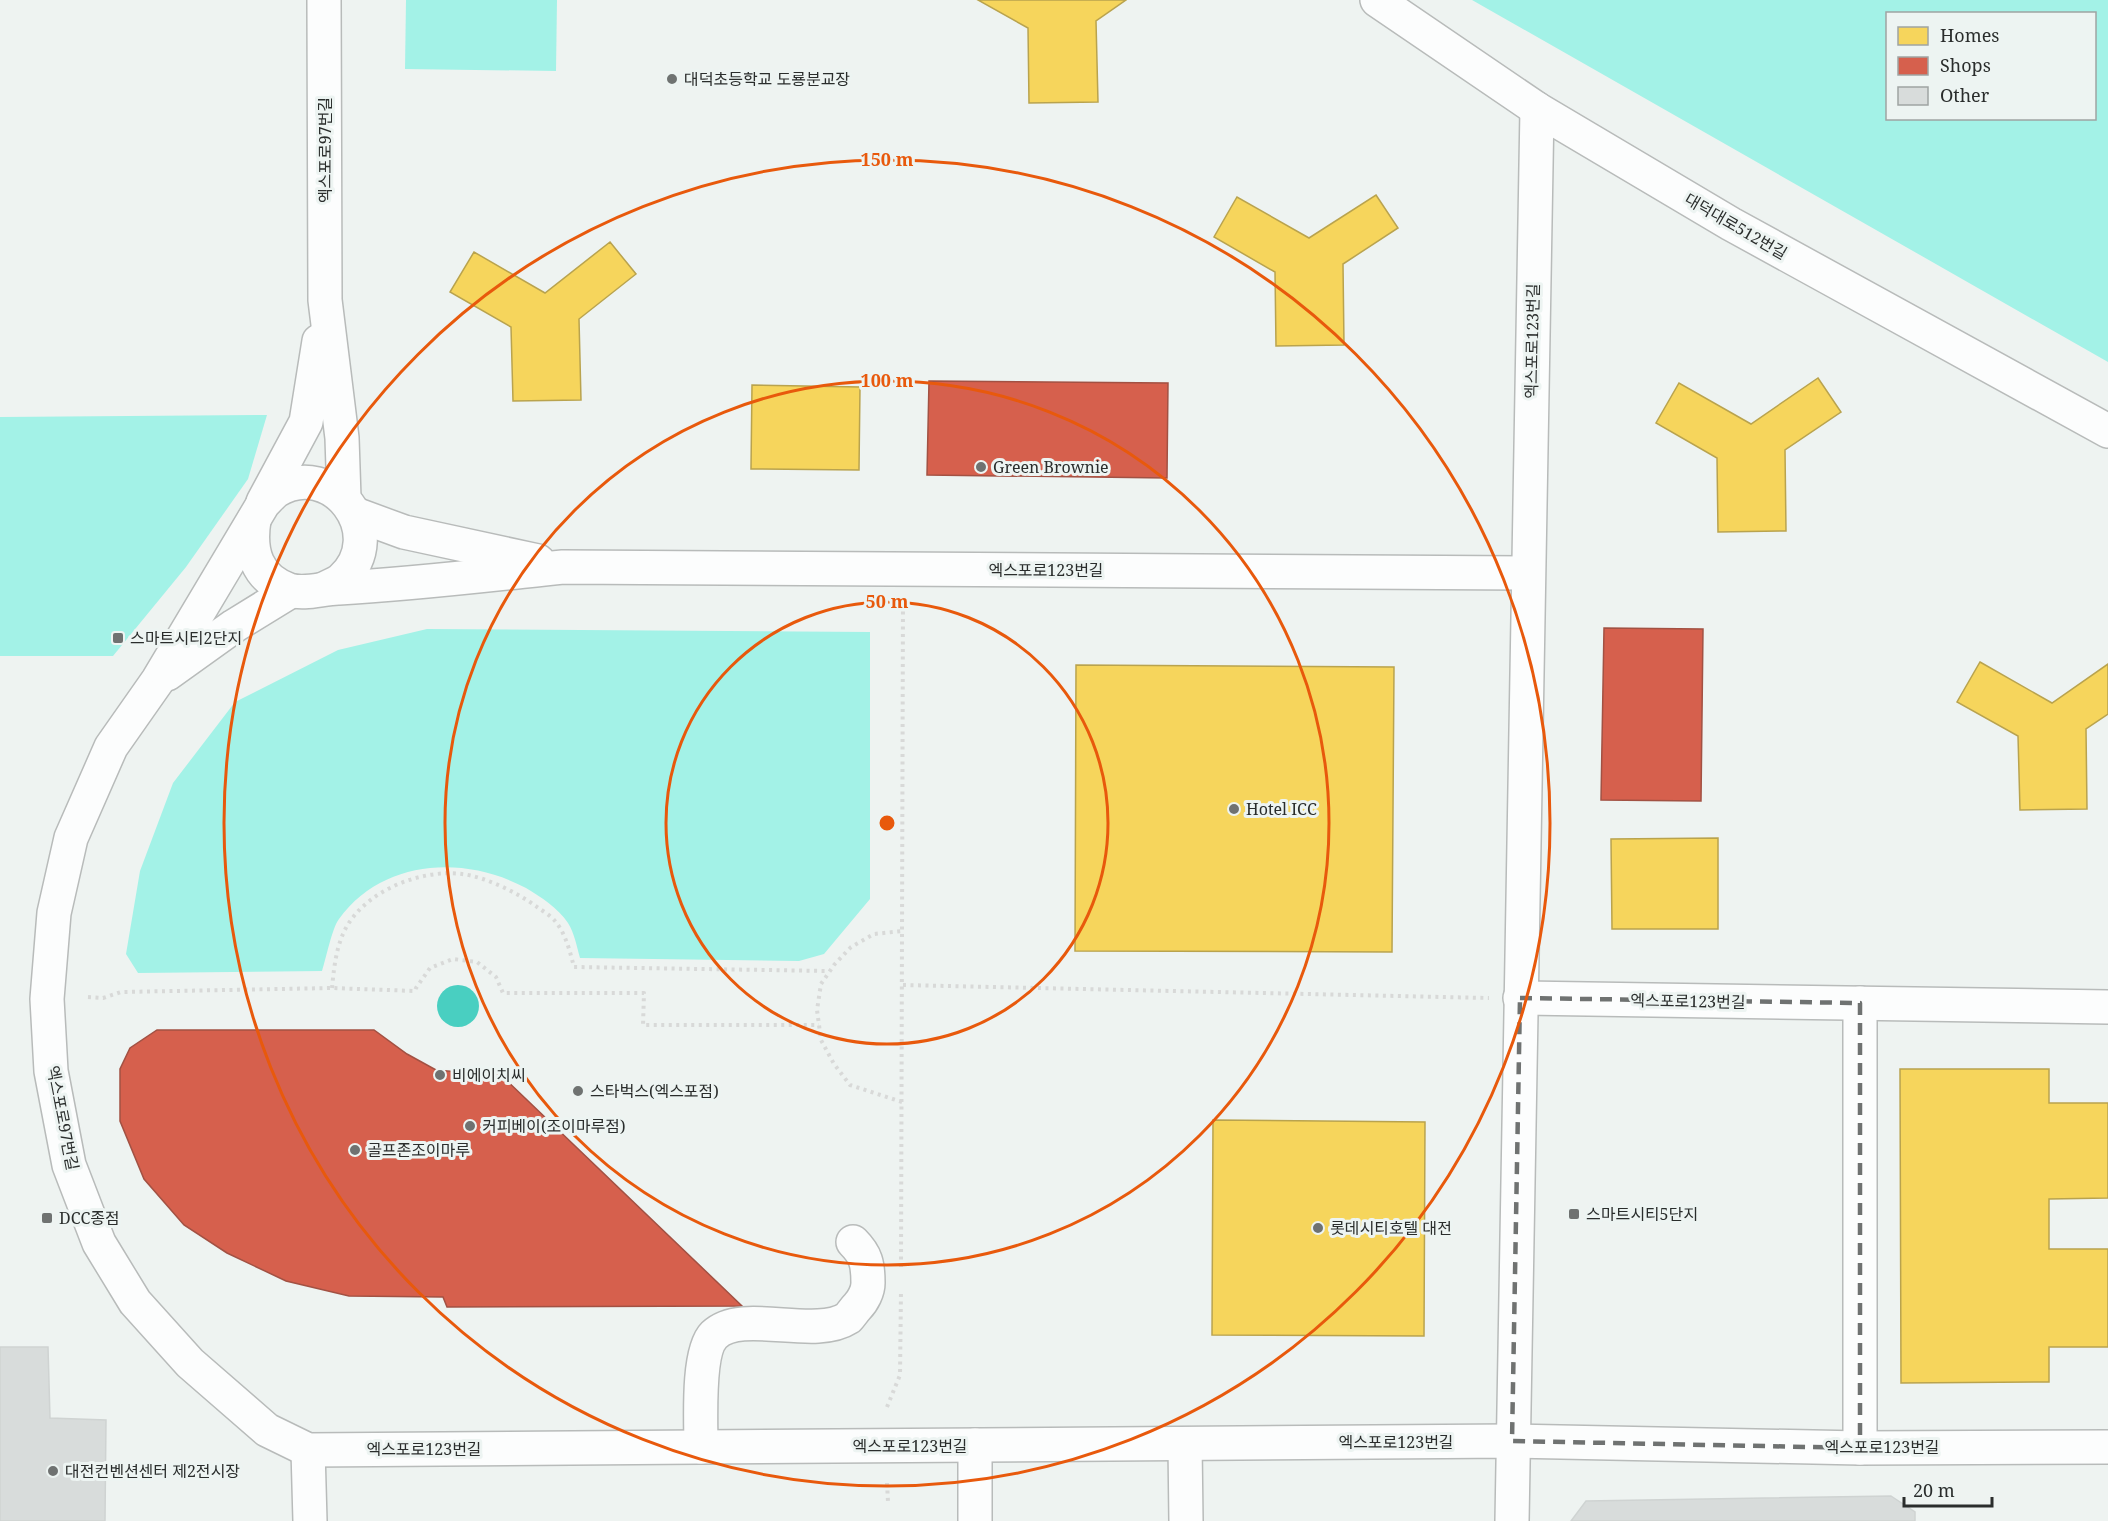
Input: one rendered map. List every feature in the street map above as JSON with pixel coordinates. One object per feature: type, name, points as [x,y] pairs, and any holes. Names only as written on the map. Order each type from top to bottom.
[{"type":"street","name":"엑스포로97번길","points":[[308,1450],[267,1431],[190,1363],[135,1302],[99,1243],[69,1165],[53,1083],[47,999],[54,913],[71,838],[111,747],[158,680],[258,512],[306,422],[325,300],[324,0]]},
{"type":"street","name":"대덕대로512번길","points":[[1377,0],[1537,109],[1731,224],[2108,431]]},
{"type":"street","name":"엑스포로123번길","points":[[1512,1521],[1537,109]]},
{"type":"street","points":[[325,300],[350,506],[360,531],[359,549],[353,566],[342,579],[326,588]]},
{"type":"street","points":[[311,483],[329,488],[350,506],[404,532],[563,567],[417,583],[326,588],[309,592],[291,591],[275,583],[262,572],[254,556],[251,538],[258,512],[276,492],[293,484],[311,483]]},
{"type":"street","name":"엑스포로123번길","points":[[563,567],[1528,573]]},
{"type":"street","points":[[158,680],[234,626],[291,591]]},
{"type":"street","name":"엑스포로123번길","points":[[1520,998],[2108,1006]]},
{"type":"street","points":[[1860,1003],[1860,1448]]},
{"type":"street","points":[[701,1447],[703,1372],[705,1354],[713,1336],[726,1328],[745,1324],[825,1325],[848,1318],[861,1303],[868,1288],[868,1270],[864,1253],[853,1242]]},
{"type":"street","name":"엑스포로123번길","points":[[308,1450],[1512,1441],[1860,1448],[2108,1447]]},
{"type":"street","points":[[1185,1444],[1186,1521]]},
{"type":"street","points":[[975,1445],[975,1521]]},
{"type":"street","points":[[308,1450],[310,1521]]},
{"type":"path","points":[[901,1277],[903,596]]},
{"type":"path","points":[[332,988],[336,956],[347,927],[367,902],[398,884],[428,875],[462,874],[495,884],[525,898],[555,921],[569,946],[574,967],[829,971]]},
{"type":"path","points":[[903,931],[874,934],[851,947],[829,971],[821,984],[817,1010],[821,1040],[834,1064],[850,1085],[903,1102]]},
{"type":"path","points":[[88,997],[103,998],[121,992],[332,988],[415,991],[430,968],[453,959],[477,963],[496,977],[503,993],[644,993],[643,1025],[819,1025]]},
{"type":"path","points":[[903,985],[1520,998]]},
{"type":"path","points":[[887,1407],[900,1375],[901,1288]]},
{"type":"path","points":[[887,1483],[888,1502]]},
{"type":"highlighted area","points":[[1520,998],[1860,1003],[1860,1448],[1512,1441]]},
{"type":"shaded area","points":[[406,0],[557,0],[556,71],[405,69]]},
{"type":"shaded area","points":[[1472,0],[2108,0],[2108,362]]},
{"type":"shaded area","points":[[267,415],[248,479],[186,567],[113,656],[0,656],[0,417]]},
{"type":"shaded area","points":[[427,629],[870,632],[870,899],[824,954],[799,961],[580,958],[568,923],[549,903],[526,888],[502,877],[477,870],[451,867],[426,869],[401,874],[378,884],[357,899],[336,923],[322,971],[138,973],[126,954],[140,871],[173,783],[235,702],[338,650]]},
{"type":"shaded area","points":[[458,985],[466,986],[473,991],[478,998],[478,1014],[473,1021],[466,1026],[458,1027],[450,1026],[443,1021],[438,1014],[437,1006],[438,998],[443,991],[450,986]]},
{"type":"building: Homes","points":[[978,0],[1126,0],[1096,21],[1098,102],[1029,103],[1028,28]]},
{"type":"building: Homes","points":[[1376,195],[1398,228],[1343,264],[1344,345],[1276,346],[1275,272],[1214,237],[1237,197],[1309,238]]},
{"type":"building: Homes","points":[[610,242],[636,274],[579,319],[581,400],[513,401],[511,327],[450,292],[474,252],[545,293]]},
{"type":"building: Homes","points":[[1818,378],[1841,412],[1785,450],[1786,531],[1718,532],[1717,458],[1656,423],[1679,383],[1751,424]]},
{"type":"building: Homes","points":[[752,385],[860,387],[859,470],[751,469]]},
{"type":"building: Homes","points":[[1980,662],[2052,703],[2108,664],[2108,714],[2086,729],[2087,809],[2020,810],[2018,736],[1957,702]]},
{"type":"building: Homes","name":"Hotel ICC","points":[[1076,665],[1394,667],[1392,952],[1075,951]]},
{"type":"building: Homes","points":[[1718,838],[1718,929],[1612,929],[1611,839]]},
{"type":"building: Homes","points":[[1900,1069],[2049,1069],[2049,1103],[2108,1103],[2108,1198],[2049,1199],[2049,1249],[2108,1249],[2108,1347],[2049,1347],[2049,1382],[1901,1383]]},
{"type":"building: Homes","name":"롯데시티호텔 대전","points":[[1213,1120],[1425,1122],[1424,1336],[1212,1335]]},
{"type":"building: Shops","points":[[929,381],[1168,383],[1167,478],[927,475]]},
{"type":"building: Shops","points":[[1604,628],[1703,629],[1701,801],[1601,800]]},
{"type":"building: Shops","name":"골프존조이마루","points":[[157,1030],[374,1030],[407,1054],[436,1070],[459,1072],[483,1070],[500,1074],[742,1306],[447,1307],[443,1297],[349,1296],[286,1281],[227,1253],[184,1225],[144,1179],[120,1121],[120,1069],[130,1048]]},
{"type":"building: Other","name":"대전컨벤션센터 제2전시장","points":[[0,1347],[48,1347],[50,1418],[106,1420],[105,1521],[0,1521]]},
{"type":"building: Other","points":[[1891,1496],[1915,1512],[1915,1521],[1571,1521],[1586,1501]]},
{"type":"place","name":"대덕초등학교 도룡분교장","points":[[672,79]]},
{"type":"place","name":"Green Brownie","points":[[981,467]]},
{"type":"place","name":"스마트시티2단지","points":[[118,638]]},
{"type":"place","name":"Hotel ICC","points":[[1234,809]]},
{"type":"place","name":"비에이치씨","points":[[440,1075]]},
{"type":"place","name":"스타벅스(엑스포점)","points":[[578,1091]]},
{"type":"place","name":"커피베이(조이마루점)","points":[[470,1126]]},
{"type":"place","name":"골프존조이마루","points":[[355,1150]]},
{"type":"place","name":"스마트시티5단지","points":[[1574,1214]]},
{"type":"place","name":"DCC종점","points":[[47,1218]]},
{"type":"place","name":"롯데시티호텔 대전","points":[[1318,1228]]},
{"type":"place","name":"대전컨벤션센터 제2전시장","points":[[53,1471]]}]
